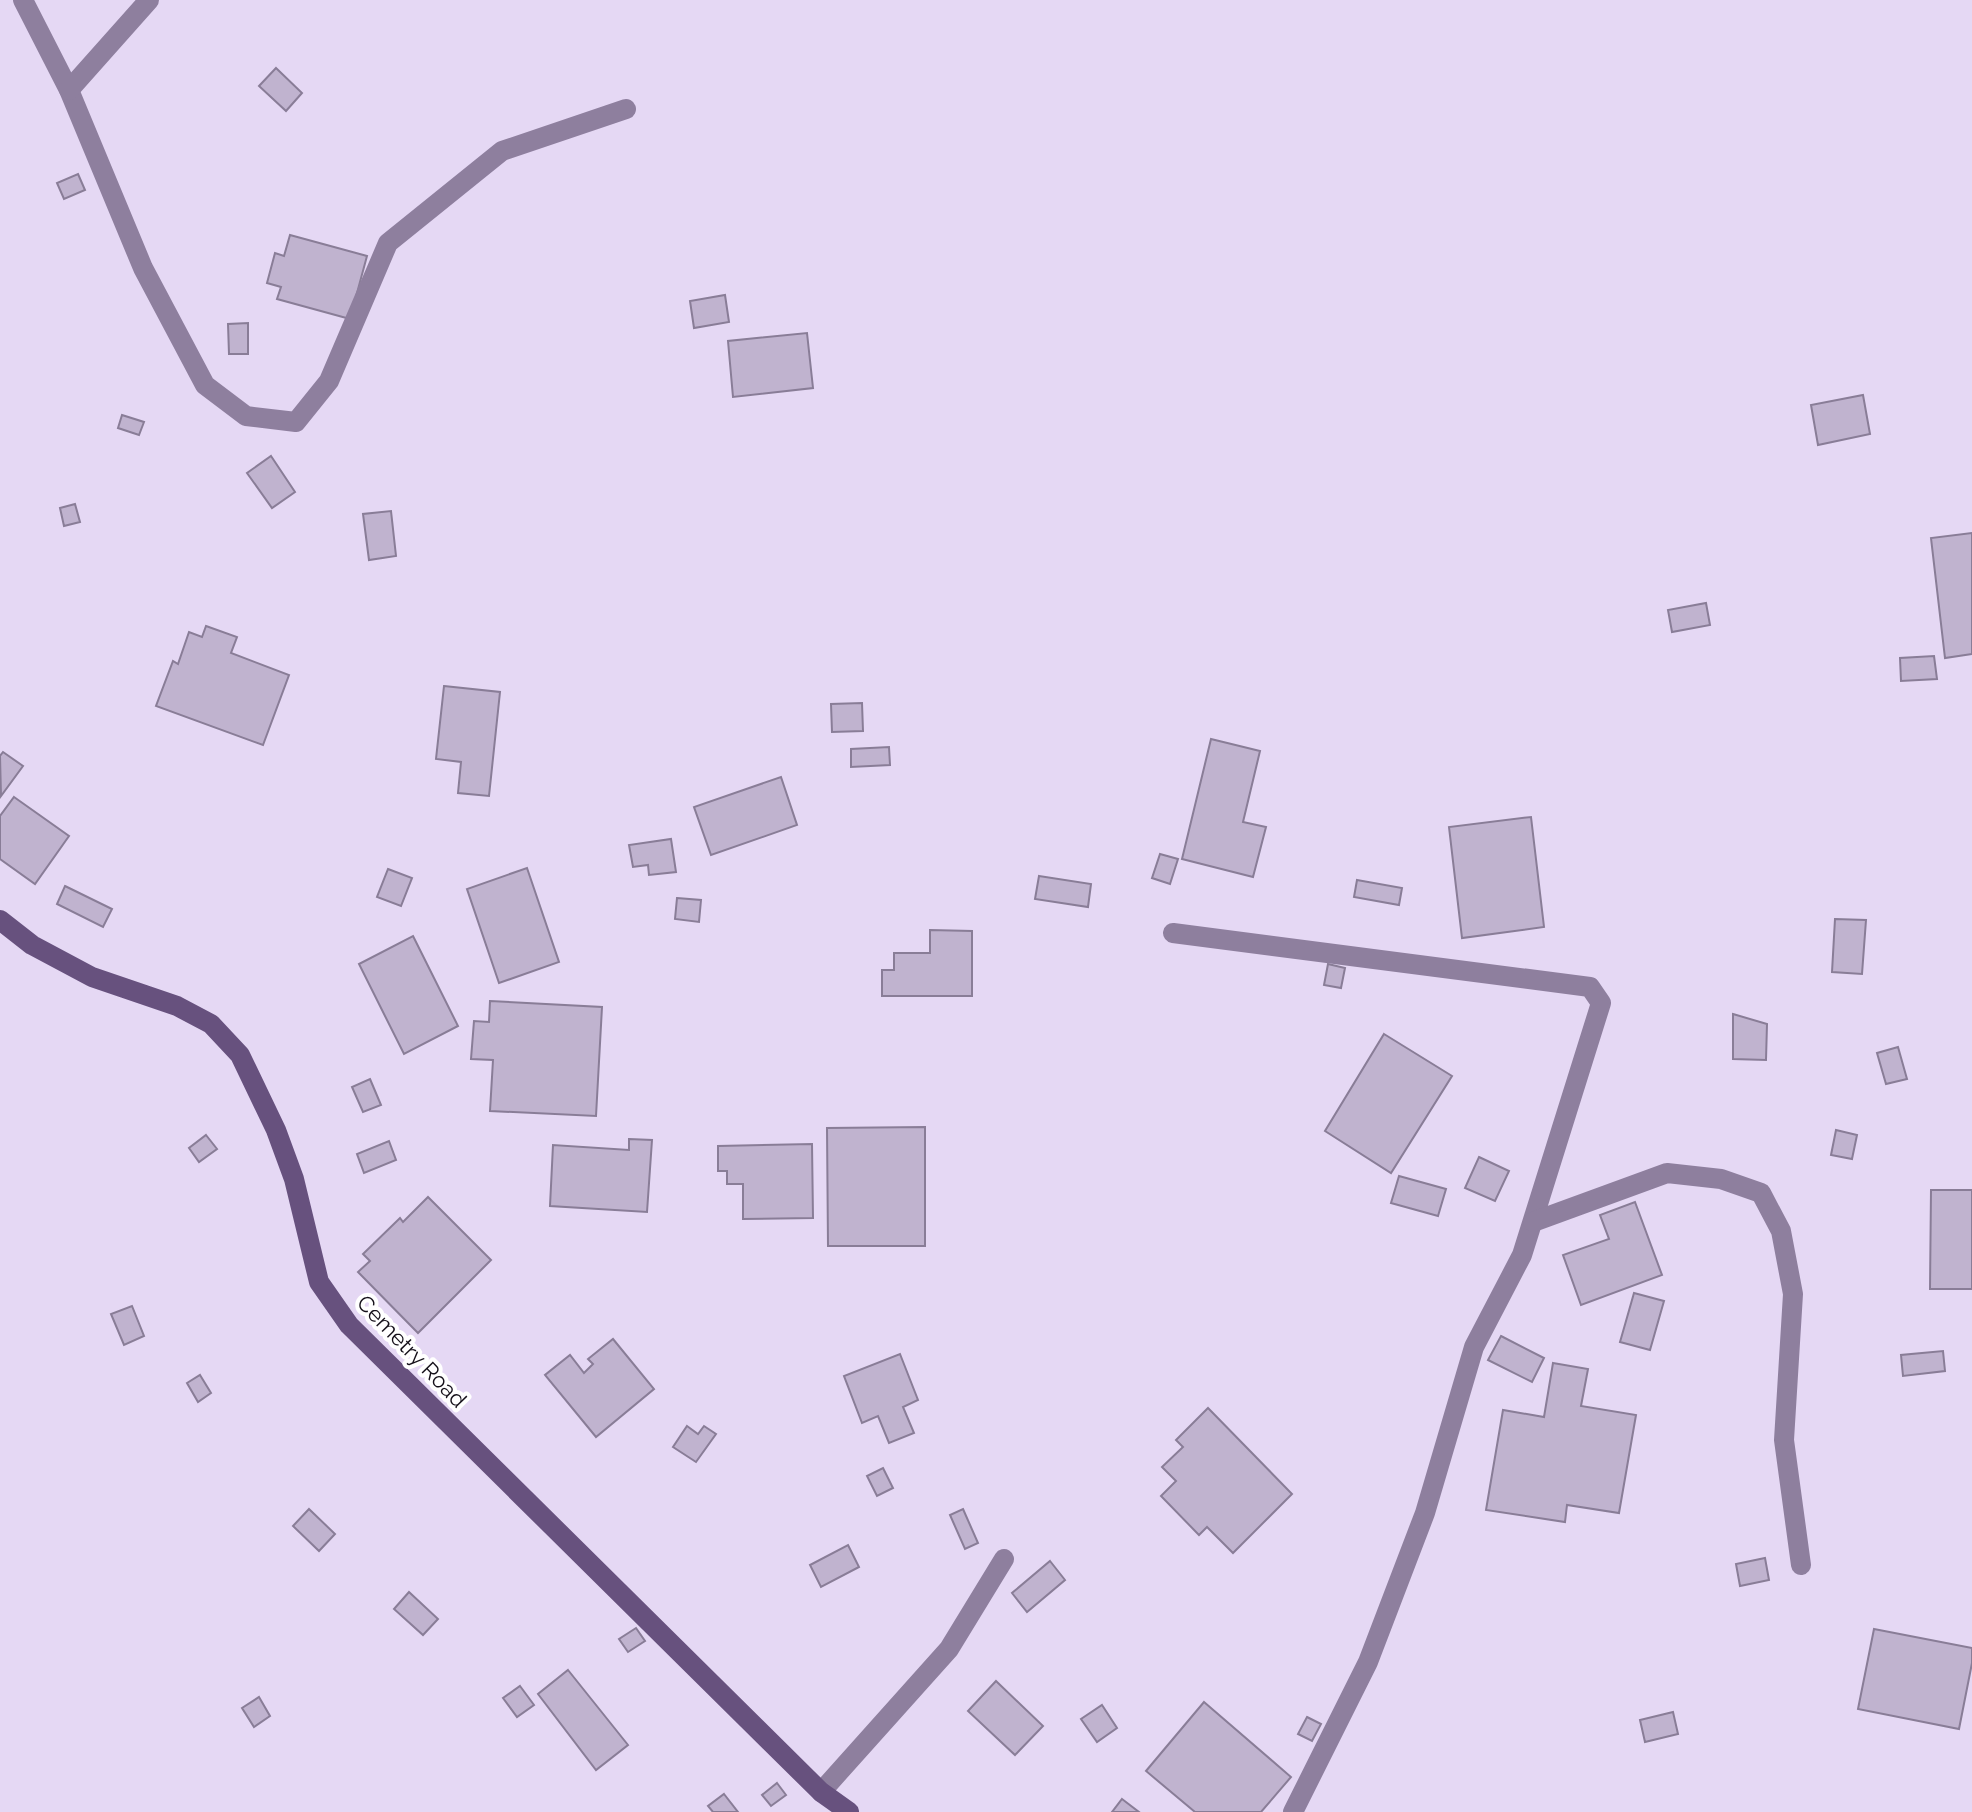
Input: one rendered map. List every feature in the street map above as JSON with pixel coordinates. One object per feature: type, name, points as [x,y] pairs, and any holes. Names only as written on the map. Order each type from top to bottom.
[{"type":"street","points":[[23,0],[69,90],[143,268],[205,385],[246,416],[296,422],[329,381],[388,243],[502,151],[626,109]]},
{"type":"street","points":[[69,90],[149,0]]},
{"type":"street","name":"Cemetry Road","points":[[0,920],[32,945],[92,977],[177,1006],[211,1024],[240,1055],[276,1130],[294,1179],[319,1282],[349,1325],[821,1792],[849,1812]]},
{"type":"street","points":[[1173,933],[1590,987],[1601,1003],[1522,1255],[1474,1347],[1425,1513],[1368,1662],[1293,1812]]},
{"type":"street","points":[[1533,1222],[1667,1173],[1721,1179],[1761,1193],[1781,1231],[1793,1294],[1784,1440],[1801,1565]]},
{"type":"street","points":[[821,1792],[949,1649],[1004,1559]]},
{"type":"building","points":[[276,68],[302,93],[286,111],[259,86]]},
{"type":"building","points":[[78,174],[85,190],[64,199],[57,183]]},
{"type":"building","points":[[290,235],[367,256],[350,319],[277,299],[281,287],[267,283],[275,253],[284,256]]},
{"type":"building","points":[[725,295],[729,322],[694,328],[690,301]]},
{"type":"building","points":[[248,323],[248,354],[229,354],[228,324]]},
{"type":"building","points":[[807,333],[813,388],[733,397],[728,341]]},
{"type":"building","points":[[1863,395],[1870,434],[1818,445],[1811,405]]},
{"type":"building","points":[[122,415],[144,422],[139,435],[118,428]]},
{"type":"building","points":[[271,456],[295,492],[272,508],[247,473]]},
{"type":"building","points":[[75,504],[80,522],[64,526],[60,508]]},
{"type":"building","points":[[391,511],[396,556],[369,560],[363,514]]},
{"type":"building","points":[[1972,533],[1972,654],[1945,658],[1931,538]]},
{"type":"building","points":[[1706,603],[1710,625],[1672,632],[1668,610]]},
{"type":"building","points":[[206,626],[237,637],[231,653],[289,675],[263,745],[156,706],[173,661],[178,664],[189,632],[202,637]]},
{"type":"building","points":[[1934,656],[1937,679],[1901,681],[1900,658]]},
{"type":"building","points":[[444,686],[500,692],[489,796],[458,793],[461,762],[436,759]]},
{"type":"building","points":[[862,703],[863,731],[832,732],[831,704]]},
{"type":"building","points":[[1211,739],[1260,751],[1243,822],[1266,827],[1253,877],[1182,859]]},
{"type":"building","points":[[889,747],[890,765],[851,767],[851,749]]},
{"type":"building","points":[[3,752],[23,766],[1,796],[0,756]]},
{"type":"building","points":[[781,777],[797,825],[711,855],[694,807]]},
{"type":"building","points":[[14,797],[69,836],[35,884],[0,859],[0,816]]},
{"type":"building","points":[[1531,817],[1544,927],[1462,938],[1449,827]]},
{"type":"building","points":[[671,839],[676,872],[649,875],[648,865],[633,867],[629,845]]},
{"type":"building","points":[[1160,854],[1178,859],[1170,884],[1152,878]]},
{"type":"building","points":[[527,868],[559,962],[499,983],[467,889]]},
{"type":"building","points":[[388,869],[412,878],[401,906],[377,897]]},
{"type":"building","points":[[1039,876],[1091,884],[1088,907],[1035,899]]},
{"type":"building","points":[[1357,880],[1402,888],[1399,905],[1354,897]]},
{"type":"building","points":[[65,886],[112,909],[103,927],[57,904]]},
{"type":"building","points":[[677,898],[701,900],[699,922],[675,919]]},
{"type":"building","points":[[1835,919],[1866,920],[1862,974],[1832,972]]},
{"type":"building","points":[[930,930],[972,931],[972,996],[882,996],[882,970],[894,970],[894,953],[930,953]]},
{"type":"building","points":[[413,936],[458,1026],[404,1054],[359,964]]},
{"type":"building","points":[[1328,964],[1345,968],[1341,988],[1324,985]]},
{"type":"building","points":[[490,1001],[602,1007],[596,1116],[490,1111],[493,1060],[471,1059],[474,1021],[489,1022]]},
{"type":"building","points":[[1733,1014],[1767,1024],[1766,1060],[1733,1059]]},
{"type":"building","points":[[1384,1034],[1452,1076],[1391,1173],[1325,1131]]},
{"type":"building","points":[[1898,1047],[1907,1079],[1886,1084],[1877,1053]]},
{"type":"building","points":[[370,1079],[381,1105],[363,1112],[352,1087]]},
{"type":"building","points":[[925,1127],[925,1246],[828,1246],[827,1128]]},
{"type":"building","points":[[1836,1130],[1857,1135],[1852,1159],[1831,1155]]},
{"type":"building","points":[[206,1135],[217,1149],[199,1162],[189,1148]]},
{"type":"building","points":[[629,1139],[652,1140],[647,1212],[550,1206],[553,1145],[629,1150]]},
{"type":"building","points":[[389,1141],[396,1160],[364,1173],[357,1154]]},
{"type":"building","points":[[812,1144],[813,1218],[743,1219],[743,1184],[727,1184],[727,1171],[718,1171],[718,1146]]},
{"type":"building","points":[[1479,1157],[1509,1171],[1495,1201],[1465,1188]]},
{"type":"building","points":[[1399,1176],[1446,1189],[1438,1216],[1391,1203]]},
{"type":"building","points":[[1931,1190],[1972,1190],[1972,1289],[1930,1289]]},
{"type":"building","points":[[428,1197],[491,1260],[418,1333],[358,1272],[370,1261],[363,1254],[400,1218],[403,1222]]},
{"type":"building","points":[[1635,1202],[1662,1275],[1581,1305],[1563,1255],[1609,1239],[1600,1215]]},
{"type":"building","points":[[1634,1293],[1664,1301],[1650,1350],[1620,1342]]},
{"type":"building","points":[[132,1306],[144,1336],[124,1345],[111,1314]]},
{"type":"building","points":[[1501,1336],[1544,1358],[1532,1382],[1488,1360]]},
{"type":"building","points":[[613,1339],[654,1389],[596,1437],[545,1375],[570,1355],[584,1373],[593,1364],[588,1359]]},
{"type":"building","points":[[1943,1351],[1945,1371],[1903,1376],[1901,1355]]},
{"type":"building","points":[[900,1354],[918,1400],[903,1407],[914,1433],[889,1443],[878,1416],[862,1423],[844,1376]]},
{"type":"building","points":[[1553,1363],[1588,1369],[1581,1406],[1636,1415],[1619,1513],[1567,1505],[1565,1522],[1486,1510],[1503,1410],[1544,1417]]},
{"type":"building","points":[[200,1375],[211,1393],[198,1402],[187,1383]]},
{"type":"building","points":[[1208,1408],[1292,1494],[1233,1553],[1207,1527],[1199,1535],[1161,1496],[1176,1481],[1162,1467],[1183,1447],[1176,1440]]},
{"type":"building","points":[[687,1426],[698,1434],[704,1426],[716,1434],[696,1462],[673,1447]]},
{"type":"building","points":[[883,1468],[893,1488],[877,1496],[867,1476]]},
{"type":"building","points":[[309,1509],[335,1534],[319,1551],[293,1526]]},
{"type":"building","points":[[963,1509],[978,1543],[965,1549],[950,1515]]},
{"type":"building","points":[[848,1545],[859,1567],[821,1587],[810,1565]]},
{"type":"building","points":[[1765,1558],[1769,1580],[1740,1586],[1736,1564]]},
{"type":"building","points":[[1050,1561],[1065,1580],[1027,1612],[1012,1593]]},
{"type":"building","points":[[409,1592],[438,1619],[423,1635],[394,1609]]},
{"type":"building","points":[[636,1628],[645,1641],[628,1652],[619,1639]]},
{"type":"building","points":[[1874,1629],[1972,1648],[1959,1729],[1858,1709]]},
{"type":"building","points":[[568,1670],[628,1745],[596,1770],[538,1694]]},
{"type":"building","points":[[996,1681],[1043,1726],[1015,1755],[968,1711]]},
{"type":"building","points":[[520,1686],[534,1705],[517,1717],[503,1698]]},
{"type":"building","points":[[259,1697],[270,1716],[254,1727],[242,1708]]},
{"type":"building","points":[[1204,1702],[1291,1777],[1261,1812],[1195,1812],[1146,1771]]},
{"type":"building","points":[[1102,1705],[1117,1728],[1097,1742],[1081,1719]]},
{"type":"building","points":[[1673,1712],[1678,1734],[1645,1742],[1640,1720]]},
{"type":"building","points":[[1307,1717],[1321,1724],[1312,1741],[1298,1734]]},
{"type":"building","points":[[777,1783],[786,1795],[771,1806],[762,1795]]},
{"type":"building","points":[[724,1794],[738,1812],[713,1812],[708,1806]]},
{"type":"building","points":[[1122,1799],[1139,1812],[1112,1812]]}]
